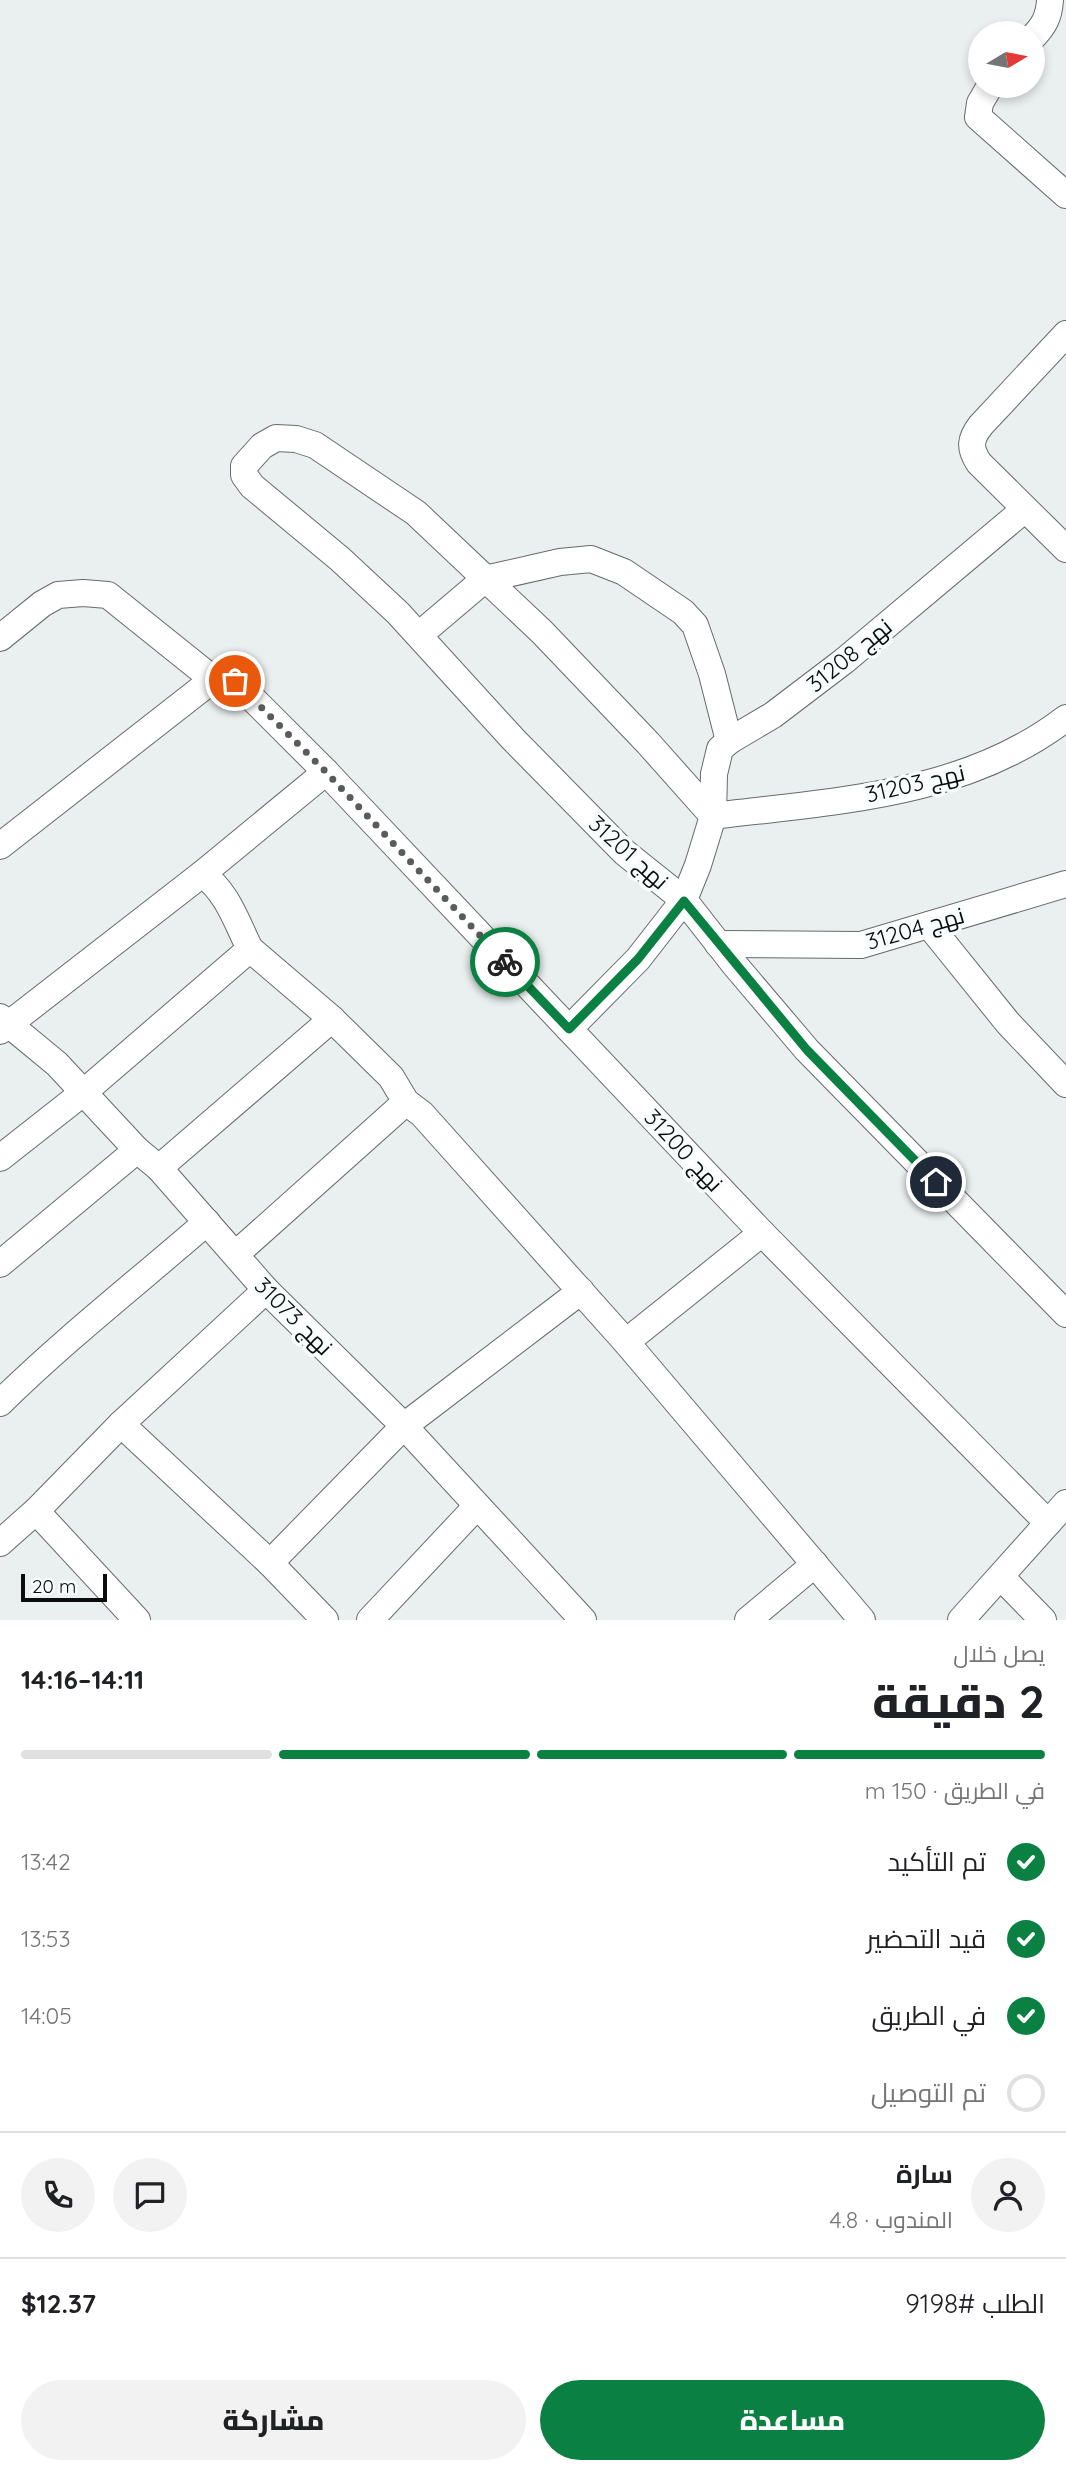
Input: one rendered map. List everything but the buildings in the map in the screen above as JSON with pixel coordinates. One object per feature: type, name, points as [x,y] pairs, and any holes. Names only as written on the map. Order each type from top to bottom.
[{"type":"street","points":[[982,98],[978,117],[1066,195]]},
{"type":"street","points":[[1061,535],[1025,509],[979,463],[972,453],[971,442],[981,425],[1066,334]]},
{"type":"street","name":"نهج 31201","points":[[485,579],[416,513],[315,445],[296,439],[276,438],[262,446],[244,466],[244,475],[252,486],[340,559],[398,613],[513,739],[624,852],[684,901],[638,959],[569,1029]]},
{"type":"street","name":"نهج 31208","points":[[729,741],[773,715],[834,669],[1025,509]]},
{"type":"street","points":[[419,635],[485,579],[560,562],[591,559],[624,572],[683,612],[695,625],[712,674],[729,741],[720,749],[714,774],[713,816],[684,901],[807,1050],[1066,1314]]},
{"type":"street","points":[[485,579],[542,632],[713,816]]},
{"type":"street","name":"نهج 31200","points":[[0,638],[42,604],[58,595],[108,594],[220,678],[235,681],[326,772],[762,1233],[1048,1523]]},
{"type":"street","points":[[0,846],[110,758],[220,678]]},
{"type":"street","name":"نهج 31203","points":[[713,816],[835,801],[933,784],[983,766],[1020,748],[1066,718]]},
{"type":"street","points":[[3,1024],[202,874],[326,772]]},
{"type":"street","points":[[202,874],[225,898],[250,949],[332,1019],[391,1077],[406,1102],[422,1114],[626,1342],[862,1620]]},
{"type":"street","name":"نهج 31204","points":[[718,944],[862,945],[1066,884]]},
{"type":"street","points":[[929,925],[1008,1023],[1066,1084]]},
{"type":"street","points":[[0,1158],[84,1092],[250,949]]},
{"type":"street","points":[[159,1168],[332,1019]]},
{"type":"street","name":"نهج 31073","points":[[3,1024],[57,1064],[137,1150],[159,1168],[266,1290],[404,1426],[583,1620]]},
{"type":"street","points":[[236,1254],[406,1102]]},
{"type":"street","points":[[0,1264],[137,1150]]},
{"type":"street","points":[[0,1403],[42,1362],[206,1222]]},
{"type":"street","points":[[626,1342],[762,1233]]},
{"type":"street","points":[[0,1543],[36,1511],[121,1424],[266,1290]]},
{"type":"street","points":[[270,1563],[404,1426],[581,1291]]},
{"type":"street","points":[[121,1424],[270,1563],[325,1620]]},
{"type":"street","points":[[961,1620],[1066,1503]]},
{"type":"street","points":[[370,1620],[477,1506]]},
{"type":"street","points":[[36,1511],[137,1620]]},
{"type":"street","points":[[748,1620],[815,1564]]},
{"type":"street","points":[[1001,1577],[1043,1620]]},
{"type":"way so far","points":[[235,681],[326,772],[505,962]]},
{"type":"route","points":[[505,962],[569,1029],[638,959],[684,901],[807,1050],[936,1182]]}]
